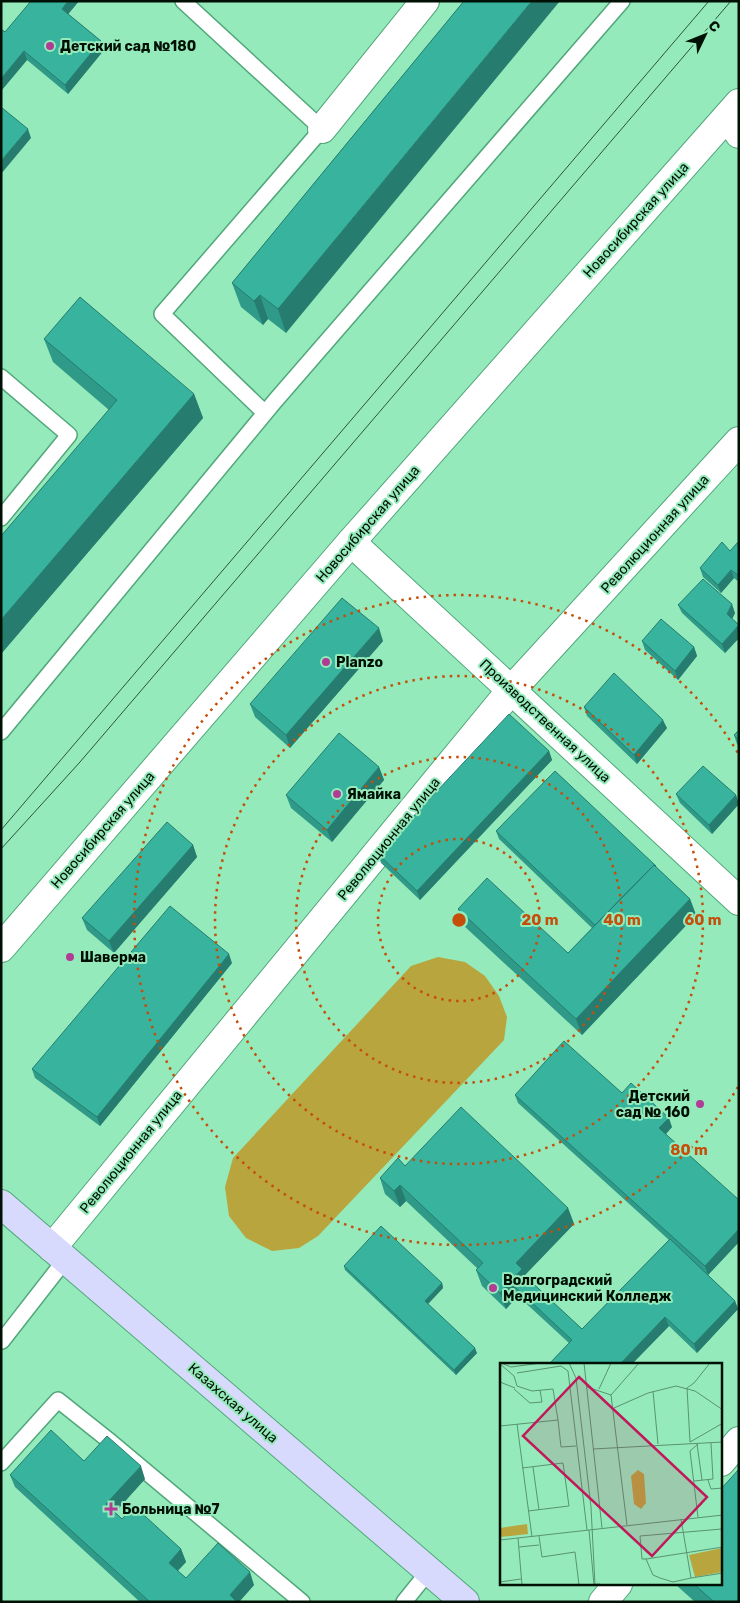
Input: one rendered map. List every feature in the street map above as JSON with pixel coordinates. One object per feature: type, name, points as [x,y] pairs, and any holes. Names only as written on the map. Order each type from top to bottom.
[{"type":"main road","name":"Казахская улица","points":[[1,1204],[465,1602]]},
{"type":"street","points":[[322,129],[425,1]]},
{"type":"street","name":"Новосибирская улица","points":[[1,948],[351,542],[735,118]]},
{"type":"street","name":"Революционная улица","points":[[59,1254],[512,689],[739,441]]},
{"type":"street","name":"Производственная улица","points":[[351,542],[739,900]]},
{"type":"street","points":[[722,1461],[739,1441]]},
{"type":"street","points":[[603,1602],[616,1586]]},
{"type":"lane","points":[[183,1],[322,129],[162,314],[265,412]]},
{"type":"lane","points":[[1,732],[265,412],[622,1]]},
{"type":"lane","points":[[1,377],[69,435],[1,518]]},
{"type":"lane","points":[[2,1341],[59,1254]]},
{"type":"lane","points":[[1,1463],[58,1400],[302,1602]]},
{"type":"lane","points":[[404,1602],[429,1571]]},
{"type":"shaded area","points":[[438,957],[465,962],[485,976],[499,996],[507,1017],[504,1040],[318,1236],[299,1248],[272,1251],[246,1238],[229,1216],[225,1187],[233,1158],[411,966]]},
{"type":"building","name":"Детский сад №180","points":[[31,1],[68,1],[62,9],[101,41],[65,85],[24,51],[1,79],[1,29],[5,32]]},
{"type":"building","points":[[464,1],[532,1],[278,309],[260,295],[254,301],[232,283]]},
{"type":"building","points":[[1,107],[28,129],[1,161]]},
{"type":"building","points":[[80,297],[194,394],[1,620],[1,536],[117,400],[44,339]]},
{"type":"building","points":[[739,541],[739,576],[731,570],[718,585],[700,568],[722,542],[730,551]]},
{"type":"building","points":[[703,579],[732,604],[727,614],[739,625],[722,644],[678,605]]},
{"type":"building","points":[[342,598],[379,628],[286,735],[250,704]]},
{"type":"building","points":[[661,619],[694,647],[675,671],[642,641]]},
{"type":"building","points":[[614,673],[663,720],[634,755],[584,707]]},
{"type":"building","points":[[509,714],[549,751],[417,891],[378,854]]},
{"type":"building","points":[[739,730],[739,740],[734,735]]},
{"type":"building","name":"Ямайка","points":[[339,733],[379,767],[327,830],[286,795]]},
{"type":"building","points":[[703,766],[736,795],[709,825],[676,794]]},
{"type":"building","points":[[555,771],[656,866],[654,865],[595,925],[496,831]]},
{"type":"building","points":[[167,822],[193,845],[109,941],[82,918]]},
{"type":"building","points":[[654,865],[690,899],[576,1019],[458,909],[487,878],[568,953]]},
{"type":"building","points":[[170,906],[229,954],[97,1117],[32,1069]]},
{"type":"building","points":[[564,1041],[622,1093],[631,1083],[669,1118],[659,1128],[739,1200],[739,1229],[705,1266],[515,1095]]},
{"type":"building","points":[[461,1107],[568,1208],[516,1263],[522,1269],[500,1293],[476,1270],[483,1263],[400,1185],[394,1191],[380,1178],[398,1158],[405,1166]]},
{"type":"building","points":[[381,1226],[442,1283],[425,1301],[475,1348],[454,1370],[344,1266]]},
{"type":"building","points":[[670,1239],[735,1301],[694,1344],[665,1317],[621,1363],[550,1363],[572,1340],[515,1287],[525,1276],[582,1329]]},
{"type":"building","points":[[51,1430],[84,1461],[107,1436],[141,1466],[106,1504],[122,1519],[134,1506],[181,1549],[169,1563],[186,1578],[218,1543],[250,1572],[230,1595],[237,1602],[150,1602],[10,1475]]},
{"type":"building","points":[[739,1469],[739,1602],[714,1602],[696,1586],[722,1586],[722,1488]]},
{"type":"tram line","points":[[1,830],[709,1]]},
{"type":"tram line","points":[[1,849],[80,762],[731,1]]},
{"type":"place","name":"Детский сад №180","points":[[50,46]]},
{"type":"place","name":"Planzo","points":[[326,662]]},
{"type":"place","name":"Ямайка","points":[[337,794]]},
{"type":"place","name":"Шаверма","points":[[70,957]]},
{"type":"place","name":"Детский сад № 160","points":[[700,1104]]},
{"type":"place","name":"Волгоградский Медицинский Колледж","points":[[493,1288]]},
{"type":"place","name":"Больница №7","points":[[111,1509]]}]
